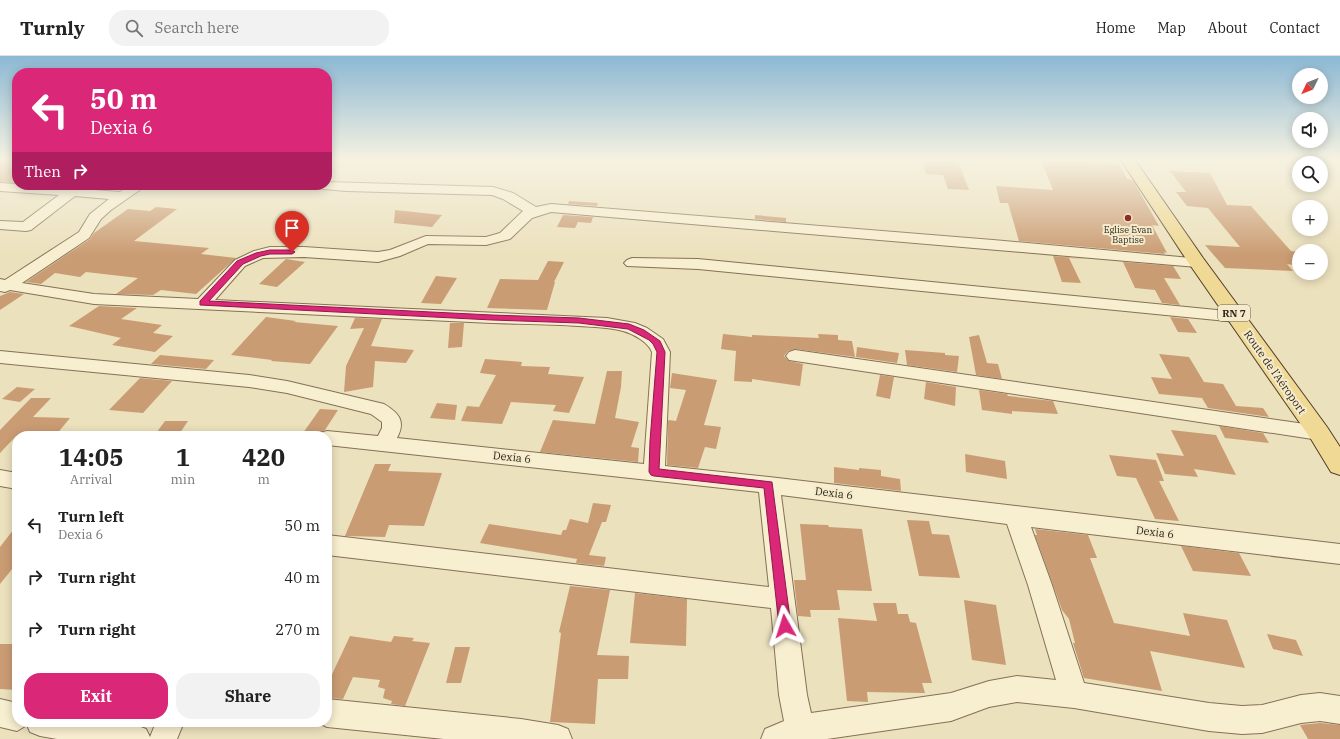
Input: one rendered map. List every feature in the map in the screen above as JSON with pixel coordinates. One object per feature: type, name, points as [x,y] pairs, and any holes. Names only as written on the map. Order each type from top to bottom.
[{"type":"main road","name":"Route de l’Aéroport","points":[[1149,192],[1196,262],[1319,434],[1340,466]]},
{"type":"street","points":[[0,225],[26,228],[72,192],[123,196]]},
{"type":"street","points":[[3,286],[84,235],[95,216],[106,206],[129,192]]},
{"type":"street","points":[[489,192],[508,196],[534,212]]},
{"type":"street","points":[[203,303],[240,263],[259,254],[270,252],[304,252],[378,257],[395,253],[426,240],[486,241],[505,236],[527,215],[551,208],[1196,262]]},
{"type":"street","points":[[632,263],[698,264],[1237,318]]},
{"type":"street","points":[[3,286],[94,299],[579,321],[629,327],[652,338],[657,343],[661,352],[654,472]]},
{"type":"street","points":[[795,356],[1319,434]]},
{"type":"street","points":[[0,358],[249,381],[287,387],[377,409],[388,415],[393,422],[392,429],[384,444]]},
{"type":"street","name":"Dexia 6","points":[[332,439],[769,485],[1340,554]]},
{"type":"street","points":[[0,478],[12,480]]},
{"type":"street","points":[[769,485],[793,695],[788,734],[951,707],[989,694],[1017,690],[1074,695],[1242,720],[1262,719],[1301,709],[1320,707],[1340,710]]},
{"type":"street","points":[[1016,516],[1040,585],[1074,695]]},
{"type":"street","points":[[332,546],[782,599]]},
{"type":"street","points":[[0,713],[12,716]]},
{"type":"street","points":[[332,714],[513,732],[558,739]]},
{"type":"street","points":[[68,727],[136,739]]},
{"type":"street","points":[[163,739],[168,727]]},
{"type":"building","points":[[997,192],[1140,192],[1159,226],[1152,225],[1167,253],[1019,241],[1008,203],[1000,203]]},
{"type":"building","points":[[1176,192],[1220,192],[1227,205],[1251,206],[1292,251],[1292,265],[1287,264],[1292,271],[1225,268],[1205,245],[1240,247],[1208,208],[1187,206]]},
{"type":"building","points":[[569,201],[598,203],[597,206],[568,204]]},
{"type":"building","points":[[156,207],[177,209],[134,241],[209,248],[201,254],[236,258],[196,294],[161,290],[153,295],[116,294],[138,278],[86,272],[80,277],[55,273],[41,284],[26,282],[90,239],[94,233],[128,209],[150,211]]},
{"type":"building","points":[[395,210],[442,215],[432,227],[394,223]]},
{"type":"building","points":[[563,215],[593,217],[591,223],[578,222],[575,228],[557,227]]},
{"type":"building","points":[[755,215],[786,218],[786,222],[755,219]]},
{"type":"building","points":[[1053,256],[1086,259],[1069,258],[1081,283],[1062,282]]},
{"type":"building","points":[[286,259],[305,262],[277,287],[259,284]]},
{"type":"building","points":[[548,261],[564,262],[554,282],[547,310],[487,308],[500,279],[538,280]]},
{"type":"building","points":[[1123,262],[1173,266],[1181,279],[1164,278],[1180,305],[1162,303],[1155,290],[1135,288]]},
{"type":"building","points":[[436,276],[457,278],[441,304],[421,303]]},
{"type":"building","points":[[10,292],[24,294],[0,310],[0,296]]},
{"type":"building","points":[[99,306],[137,308],[121,319],[162,325],[153,333],[173,336],[155,352],[112,345],[121,338],[69,326]]},
{"type":"building","points":[[266,317],[296,321],[294,322],[338,326],[310,364],[271,361],[272,360],[231,355]]},
{"type":"building","points":[[1170,317],[1188,319],[1197,333],[1178,332]]},
{"type":"building","points":[[355,318],[382,319],[371,346],[414,350],[406,363],[375,361],[373,387],[344,392],[346,366],[364,328],[350,329]]},
{"type":"building","points":[[450,323],[464,323],[462,347],[448,348]]},
{"type":"building","points":[[723,334],[752,337],[752,335],[819,338],[818,334],[838,335],[838,340],[852,341],[855,357],[795,349],[788,351],[784,356],[789,361],[803,364],[800,386],[752,379],[752,382],[734,381],[736,351],[721,349]]},
{"type":"building","points":[[979,335],[987,363],[998,364],[1002,379],[976,375],[969,337]]},
{"type":"building","points":[[857,347],[899,353],[897,363],[856,357]]},
{"type":"building","points":[[905,350],[945,353],[945,355],[959,356],[957,372],[907,365]]},
{"type":"building","points":[[1159,354],[1189,357],[1204,382],[1223,384],[1236,406],[1263,408],[1269,417],[1208,408],[1202,398],[1159,394],[1151,377],[1172,379]]},
{"type":"building","points":[[160,355],[214,360],[206,369],[151,364]]},
{"type":"building","points":[[485,359],[522,362],[521,366],[550,367],[548,374],[584,377],[569,413],[553,411],[556,405],[511,402],[502,424],[461,421],[467,406],[479,407],[496,375],[480,373]]},
{"type":"building","points":[[607,371],[622,371],[621,387],[615,418],[639,422],[631,447],[639,448],[638,462],[540,452],[553,420],[595,424]]},
{"type":"building","points":[[672,373],[717,380],[704,425],[721,427],[716,449],[705,447],[698,468],[667,465],[668,421],[676,421],[686,390],[670,388]]},
{"type":"building","points":[[880,375],[894,377],[890,399],[876,396]]},
{"type":"building","points":[[140,378],[172,381],[143,413],[109,410]]},
{"type":"building","points":[[926,382],[956,387],[955,406],[924,399]]},
{"type":"building","points":[[17,387],[35,389],[20,402],[2,399]]},
{"type":"building","points":[[979,390],[1007,394],[1008,396],[1053,401],[1058,414],[1012,411],[1012,414],[982,410]]},
{"type":"building","points":[[31,398],[51,398],[33,417],[70,418],[59,431],[12,431],[12,440],[0,453],[0,430]]},
{"type":"building","points":[[437,403],[457,405],[455,420],[430,418]]},
{"type":"building","points":[[320,409],[338,410],[325,430],[304,431]]},
{"type":"building","points":[[165,421],[188,421],[181,431],[158,431]]},
{"type":"building","points":[[1219,426],[1263,433],[1269,443],[1225,438]]},
{"type":"building","points":[[1171,430],[1216,435],[1236,475],[1194,469],[1198,477],[1165,474],[1156,453],[1184,456]]},
{"type":"building","points":[[965,454],[1005,461],[1007,479],[966,472]]},
{"type":"building","points":[[1109,455],[1156,460],[1164,481],[1159,481],[1179,521],[1155,519],[1136,478],[1117,476]]},
{"type":"building","points":[[375,464],[391,464],[388,471],[442,473],[424,526],[389,525],[385,537],[345,536]]},
{"type":"building","points":[[834,467],[859,470],[859,468],[881,470],[881,476],[900,479],[901,491],[834,483]]},
{"type":"building","points":[[593,503],[611,505],[606,522],[602,522],[589,555],[606,557],[604,566],[576,563],[577,559],[480,543],[489,524],[561,535],[563,530],[566,530],[570,519],[588,523]]},
{"type":"building","points":[[907,520],[929,521],[932,534],[949,535],[960,578],[919,576]]},
{"type":"building","points":[[800,524],[828,525],[829,527],[862,529],[872,591],[837,590],[840,610],[810,610],[811,617],[798,616],[794,580],[806,580]]},
{"type":"building","points":[[1035,529],[1088,535],[1097,558],[1090,558],[1114,623],[1190,636],[1183,613],[1227,620],[1245,668],[1150,651],[1162,691],[1084,678],[1073,643],[1075,643],[1069,619],[1062,610],[1035,535],[1037,535]]},
{"type":"building","points":[[12,531],[12,569],[0,584],[0,547]]},
{"type":"building","points":[[1181,546],[1239,553],[1251,576],[1193,571]]},
{"type":"building","points":[[570,586],[610,590],[597,655],[629,656],[628,679],[598,679],[595,724],[550,722],[561,633],[559,632]]},
{"type":"building","points":[[635,593],[687,599],[686,646],[630,643]]},
{"type":"building","points":[[964,600],[996,605],[1006,665],[972,660]]},
{"type":"building","points":[[873,603],[896,603],[898,614],[908,614],[910,622],[916,623],[932,683],[922,683],[925,693],[867,692],[868,702],[847,701],[838,618],[877,621]]},
{"type":"building","points":[[1267,634],[1296,640],[1303,656],[1273,649]]},
{"type":"building","points":[[350,636],[391,642],[394,636],[414,638],[412,641],[430,643],[405,706],[391,704],[392,701],[383,698],[385,689],[378,687],[380,680],[353,677],[343,699],[332,698],[332,674]]},
{"type":"building","points":[[0,644],[12,644],[12,690],[0,689]]},
{"type":"building","points":[[455,647],[470,647],[461,683],[446,683]]},
{"type":"building","points":[[1320,723],[1340,725],[1340,739],[1308,739],[1300,725]]},
{"type":"place","name":"Eglise Evan Baptise","points":[[1128,218]]},
{"type":"route","points":[[292,252],[270,252],[248,258],[234,269],[203,303],[607,323],[629,327],[652,338],[657,343],[661,352],[654,472],[769,485],[785,626]]}]
